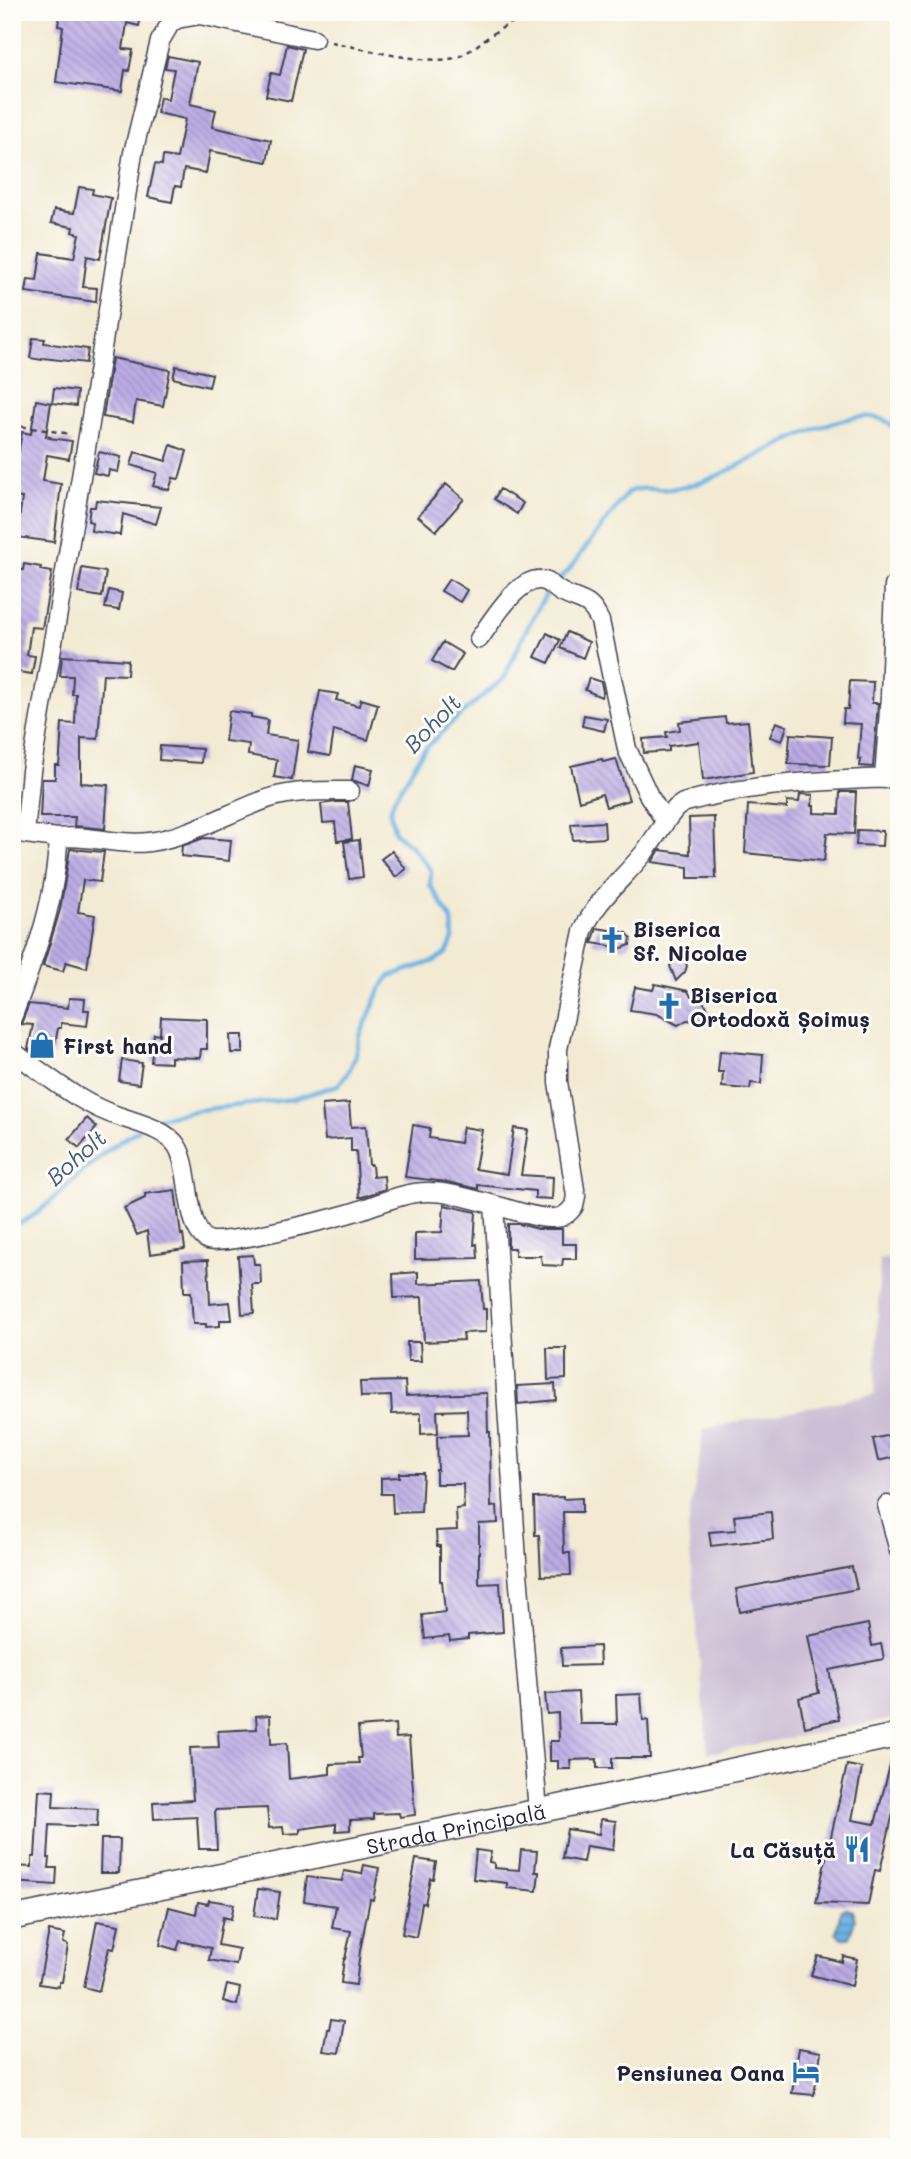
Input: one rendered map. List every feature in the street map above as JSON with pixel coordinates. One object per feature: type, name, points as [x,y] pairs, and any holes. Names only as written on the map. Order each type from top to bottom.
[{"type":"main road","name":"Strada Principală","points":[[12,1918],[899,1735]]},
{"type":"street","points":[[314,39],[200,15],[177,19],[164,33],[132,153],[88,436],[19,833],[58,838],[72,836],[118,842],[149,842],[200,827],[273,797],[298,792],[350,790]]},
{"type":"street","points":[[479,639],[520,587],[528,582],[551,585],[563,593],[585,600],[600,621],[627,749],[649,796],[666,821]]},
{"type":"street","points":[[12,1051],[64,1088],[102,1110],[140,1122],[172,1141],[180,1154],[196,1228],[209,1241],[216,1242],[352,1213],[413,1193],[445,1194],[523,1213],[562,1217],[574,1206],[576,1196],[558,1082],[558,1049],[578,950],[589,918],[645,851],[676,808],[693,800],[790,784],[892,778],[890,696],[894,586],[899,586]]},
{"type":"street","points":[[12,1018],[53,885],[58,838]]},
{"type":"street","points":[[494,1205],[517,1561],[538,1811]]},
{"type":"street","points":[[887,1505],[896,1530],[899,1551]]},
{"type":"path","points":[[525,16],[529,12]]},
{"type":"path","points":[[314,39],[382,53],[446,60],[458,57],[495,32],[535,12]]},
{"type":"path","points":[[12,425],[88,436]]},
{"type":"shaded area","points":[[880,1259],[899,1259],[899,1718],[708,1753],[688,1530],[704,1429],[875,1394]]},
{"type":"water","points":[[846,1908],[852,1911],[855,1920],[849,1938],[841,1938],[836,1933],[841,1911]]},
{"type":"building","points":[[60,12],[142,12],[139,26],[127,23],[123,49],[133,50],[129,71],[125,70],[122,91],[56,82],[63,27],[58,26]]},
{"type":"building","points":[[287,45],[303,49],[291,101],[266,96],[271,73],[280,75]]},
{"type":"building","points":[[168,56],[198,62],[190,104],[216,110],[212,127],[271,140],[267,162],[210,151],[206,173],[184,169],[181,187],[175,186],[172,202],[148,197],[155,164],[162,165],[163,156],[177,158],[185,119],[157,113],[160,97],[168,99],[174,69],[165,68]]},
{"type":"building","points":[[79,187],[93,189],[92,194],[111,198],[100,259],[87,256],[83,287],[97,288],[96,302],[26,292],[28,279],[37,280],[41,253],[74,258],[79,234],[72,232],[73,227],[51,223],[54,210],[74,213]]},
{"type":"building","points":[[33,338],[45,339],[44,343],[88,349],[86,363],[30,358]]},
{"type":"building","points":[[112,358],[170,370],[163,406],[136,401],[133,422],[103,417]]},
{"type":"building","points":[[176,366],[212,374],[209,387],[173,378]]},
{"type":"building","points":[[54,388],[77,391],[76,406],[52,403]]},
{"type":"building","points":[[36,400],[51,403],[46,436],[72,441],[69,459],[47,455],[43,481],[61,484],[54,542],[17,537],[22,498],[12,497],[12,489],[22,432],[31,434]]},
{"type":"building","points":[[171,445],[187,451],[179,479],[173,478],[169,490],[153,486],[157,473],[131,465],[135,452],[166,461]]},
{"type":"building","points":[[99,452],[121,457],[118,472],[109,470],[108,476],[94,473]]},
{"type":"building","points":[[446,484],[464,499],[436,531],[418,516]]},
{"type":"building","points":[[500,489],[523,503],[517,514],[494,499]]},
{"type":"building","points":[[96,500],[161,507],[156,524],[123,514],[120,535],[91,531],[92,522],[88,521],[90,507],[95,507]]},
{"type":"building","points":[[24,564],[52,572],[42,628],[31,627],[27,655],[35,656],[32,674],[12,671],[12,569],[23,570]]},
{"type":"building","points":[[82,568],[106,572],[102,597],[78,593]]},
{"type":"building","points":[[449,579],[467,590],[460,602],[441,591]]},
{"type":"building","points":[[109,590],[122,593],[119,610],[105,608]]},
{"type":"building","points":[[567,632],[589,642],[583,658],[560,648]]},
{"type":"building","points":[[547,633],[560,640],[549,663],[535,657]]},
{"type":"building","points":[[443,642],[463,654],[452,672],[432,661]]},
{"type":"building","points":[[62,656],[128,660],[127,675],[103,674],[98,739],[81,738],[81,783],[108,785],[105,829],[74,826],[75,817],[40,817],[42,779],[55,779],[55,765],[59,765],[62,723],[75,724],[76,694],[72,694],[73,676],[60,676]]},
{"type":"building","points":[[589,678],[601,682],[601,697],[585,690]]},
{"type":"building","points":[[850,681],[873,682],[872,703],[878,703],[873,767],[860,766],[861,759],[858,759],[861,724],[843,723],[844,709],[848,709]]},
{"type":"building","points":[[320,691],[338,694],[336,700],[359,706],[361,699],[378,704],[368,740],[334,730],[330,756],[308,752]]},
{"type":"building","points":[[229,711],[268,720],[266,735],[298,740],[292,780],[274,777],[277,760],[248,755],[249,744],[225,741]]},
{"type":"building","points":[[584,715],[607,719],[604,731],[582,726]]},
{"type":"building","points":[[725,717],[726,723],[748,721],[753,772],[703,780],[699,742],[669,746],[669,751],[644,753],[643,739],[667,737],[666,732],[680,730],[679,722]]},
{"type":"building","points":[[776,722],[787,726],[782,741],[770,737]]},
{"type":"building","points":[[790,734],[832,737],[830,765],[788,764]]},
{"type":"building","points":[[160,746],[202,749],[201,763],[159,760]]},
{"type":"building","points":[[602,759],[603,762],[616,759],[629,800],[606,807],[602,794],[579,801],[571,766]]},
{"type":"building","points":[[355,765],[373,769],[369,786],[352,780]]},
{"type":"building","points":[[840,792],[856,792],[854,834],[827,833],[824,861],[745,853],[748,805],[787,808],[787,801],[799,802],[800,794],[813,795],[814,813],[839,814]]},
{"type":"building","points":[[348,802],[352,839],[337,841],[335,822],[323,823],[321,804]]},
{"type":"building","points":[[714,817],[716,878],[688,878],[688,867],[652,862],[660,850],[690,854],[689,818]]},
{"type":"building","points":[[604,822],[605,838],[573,840],[571,824]]},
{"type":"building","points":[[857,830],[883,831],[882,846],[856,845]]},
{"type":"building","points":[[204,838],[231,840],[229,861],[181,856],[182,846]]},
{"type":"building","points":[[359,840],[363,877],[349,879],[344,842]]},
{"type":"building","points":[[70,849],[104,852],[100,882],[83,880],[78,912],[95,915],[87,968],[66,962],[63,971],[43,966],[60,910]]},
{"type":"building","points":[[392,851],[406,869],[396,877],[381,859]]},
{"type":"building","name":"Biserica Sf. Nicolae","points":[[597,928],[627,933],[631,938],[630,945],[623,948],[592,943]]},
{"type":"building","points":[[678,958],[685,961],[687,966],[676,981],[670,966]]},
{"type":"building","name":"Biserica Ortodoxă Șoimuș","points":[[655,984],[688,991],[691,997],[700,999],[706,1005],[707,1015],[697,1021],[687,1020],[678,1025],[657,1014],[630,1010],[635,987],[653,990]]},
{"type":"building","points":[[69,998],[85,999],[84,1010],[89,1010],[87,1026],[61,1023],[53,1055],[28,1049],[33,1025],[21,1024],[29,1004],[68,1008]]},
{"type":"building","points":[[161,1017],[207,1019],[207,1049],[201,1049],[200,1058],[171,1057],[171,1063],[151,1062],[154,1034],[160,1035]]},
{"type":"building","points":[[230,1035],[243,1035],[243,1053],[231,1053]]},
{"type":"building","points":[[720,1051],[763,1055],[761,1084],[751,1083],[750,1089],[722,1087],[723,1072],[718,1072]]},
{"type":"building","points":[[122,1060],[142,1063],[139,1084],[119,1081]]},
{"type":"building","points":[[349,1103],[351,1127],[366,1126],[369,1165],[372,1165],[373,1177],[384,1176],[385,1189],[362,1197],[359,1197],[356,1151],[351,1151],[351,1138],[325,1140],[322,1105]]},
{"type":"building","points":[[87,1118],[97,1127],[79,1148],[69,1139]]},
{"type":"building","points":[[413,1125],[430,1128],[429,1138],[460,1143],[463,1127],[482,1130],[475,1169],[507,1174],[514,1128],[528,1130],[521,1175],[553,1177],[552,1199],[535,1198],[535,1191],[478,1185],[478,1189],[405,1177]]},
{"type":"building","points":[[175,1190],[185,1249],[150,1254],[147,1231],[137,1235],[124,1208],[145,1198],[145,1194]]},
{"type":"building","points":[[444,1205],[476,1212],[474,1245],[477,1244],[478,1258],[415,1259],[415,1233],[442,1232]]},
{"type":"building","points":[[508,1224],[538,1229],[562,1229],[562,1244],[576,1244],[576,1259],[563,1259],[562,1266],[542,1265],[541,1256],[515,1256],[515,1248],[508,1248]]},
{"type":"building","points":[[253,1255],[254,1264],[260,1264],[261,1284],[252,1284],[254,1313],[242,1314],[238,1256]]},
{"type":"building","points":[[208,1260],[210,1304],[230,1302],[232,1320],[220,1320],[220,1326],[193,1324],[191,1292],[184,1292],[183,1261]]},
{"type":"building","points":[[418,1272],[418,1284],[481,1281],[483,1309],[486,1309],[486,1332],[463,1333],[464,1340],[424,1342],[422,1297],[394,1298],[393,1274]]},
{"type":"building","points":[[407,1342],[420,1342],[421,1361],[408,1361]]},
{"type":"building","points":[[547,1348],[566,1348],[566,1379],[548,1380]]},
{"type":"building","points":[[405,1381],[406,1396],[487,1393],[491,1507],[497,1506],[498,1523],[479,1524],[479,1584],[500,1583],[503,1632],[468,1635],[468,1639],[450,1641],[449,1636],[425,1639],[422,1615],[445,1612],[440,1581],[440,1546],[437,1546],[436,1531],[457,1530],[456,1509],[464,1508],[463,1484],[436,1484],[437,1436],[468,1435],[467,1410],[437,1411],[438,1433],[421,1434],[421,1413],[392,1414],[391,1396],[361,1397],[360,1382]]},
{"type":"building","points":[[555,1384],[556,1400],[518,1404],[517,1386]]},
{"type":"building","points":[[899,1433],[899,1456],[878,1461],[873,1439]]},
{"type":"building","points":[[399,1473],[423,1473],[421,1512],[393,1513],[392,1494],[381,1494],[381,1478],[399,1477]]},
{"type":"building","points":[[534,1498],[582,1498],[582,1512],[563,1512],[564,1553],[570,1553],[571,1575],[541,1576],[539,1535],[535,1535]]},
{"type":"building","points":[[771,1512],[773,1539],[711,1546],[709,1532],[736,1530],[734,1516]]},
{"type":"building","points":[[852,1567],[857,1589],[740,1612],[736,1589]]},
{"type":"building","points":[[868,1624],[872,1646],[881,1644],[884,1659],[829,1670],[839,1719],[805,1727],[799,1698],[819,1693],[808,1636]]},
{"type":"building","points":[[599,1646],[600,1665],[562,1666],[561,1648]]},
{"type":"building","points":[[578,1692],[580,1724],[617,1724],[616,1695],[641,1694],[643,1721],[648,1720],[650,1758],[612,1758],[612,1768],[597,1768],[597,1759],[570,1760],[571,1769],[558,1769],[558,1761],[550,1761],[550,1741],[559,1741],[558,1713],[547,1714],[545,1694]]},
{"type":"building","points":[[270,1715],[271,1744],[287,1743],[289,1779],[330,1774],[330,1764],[359,1763],[358,1758],[361,1758],[358,1727],[395,1724],[396,1738],[409,1737],[415,1815],[400,1817],[399,1813],[374,1814],[374,1819],[350,1820],[350,1830],[336,1831],[336,1824],[284,1834],[283,1827],[269,1828],[267,1808],[215,1810],[217,1849],[199,1849],[197,1817],[154,1819],[153,1802],[193,1800],[190,1748],[219,1747],[218,1731],[257,1729],[256,1716]]},
{"type":"building","name":"La Căsuță","points":[[894,1750],[899,1750],[899,1786],[880,1871],[875,1870],[868,1905],[816,1903],[847,1765],[862,1768],[852,1820],[875,1824]]},
{"type":"building","points":[[39,1790],[54,1791],[53,1807],[98,1809],[97,1827],[50,1825],[49,1868],[57,1868],[56,1885],[12,1882],[12,1866],[32,1867],[32,1857],[35,1857]]},
{"type":"building","points":[[601,1819],[616,1821],[613,1850],[586,1846],[583,1862],[562,1858],[567,1829],[599,1834]]},
{"type":"building","points":[[101,1839],[120,1839],[119,1873],[100,1873]]},
{"type":"building","points":[[476,1850],[491,1852],[489,1862],[494,1863],[494,1868],[519,1870],[521,1850],[537,1851],[537,1891],[507,1888],[507,1883],[473,1879]]},
{"type":"building","points":[[416,1859],[436,1862],[425,1904],[422,1903],[416,1937],[402,1934]]},
{"type":"building","points":[[364,1865],[379,1868],[373,1900],[370,1899],[356,1985],[341,1983],[351,1931],[332,1928],[336,1906],[304,1901],[307,1877],[342,1881],[344,1871],[362,1874]]},
{"type":"building","points":[[258,1889],[280,1892],[276,1919],[254,1916]]},
{"type":"building","points":[[209,1900],[234,1904],[231,1919],[223,1917],[218,1945],[239,1949],[236,1965],[209,1960],[211,1948],[180,1941],[177,1950],[160,1945],[169,1907],[196,1914],[198,1902],[208,1904]]},
{"type":"building","points":[[97,1921],[119,1925],[114,1949],[109,1948],[99,1991],[84,1987]]},
{"type":"building","points":[[49,1931],[65,1934],[63,1943],[68,1945],[59,1987],[39,1984]]},
{"type":"building","points":[[818,1956],[842,1962],[843,1956],[857,1959],[852,1986],[811,1975]]},
{"type":"building","points":[[227,1985],[240,1988],[237,2005],[223,2001]]},
{"type":"building","points":[[331,2019],[344,2021],[339,2053],[323,2051]]},
{"type":"building","name":"Pensiunea Oana","points":[[799,2048],[821,2052],[814,2095],[792,2093]]},
{"type":"waterway","name":"Boholt","points":[[555,583],[568,571],[628,492],[674,489],[702,482],[795,437],[847,419],[870,417],[888,422],[899,434]]},
{"type":"waterway","name":"Boholt","points":[[152,1122],[158,1118],[199,1110],[293,1099],[338,1085],[348,1073],[360,1036],[381,988],[390,976],[434,961],[447,953],[453,939],[452,920],[430,885],[431,870],[410,845],[395,833],[390,812],[394,799],[423,751],[504,678],[549,589]]},
{"type":"waterway","name":"Boholt","points":[[12,1226],[37,1213],[96,1160],[138,1130]]},
{"type":"place","name":"Biserica Sf. Nicolae","points":[[612,940]]},
{"type":"place","name":"Biserica Ortodoxă Șoimuș","points":[[669,1006]]},
{"type":"place","name":"First hand","points":[[42,1045]]},
{"type":"place","name":"La Căsuță","points":[[857,1849]]},
{"type":"place","name":"Pensiunea Oana","points":[[806,2072]]}]
